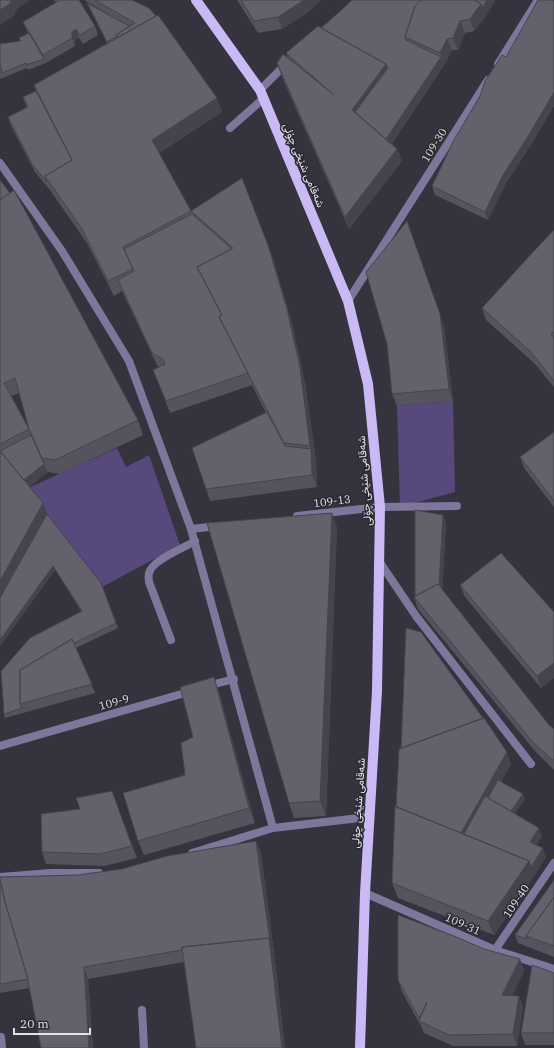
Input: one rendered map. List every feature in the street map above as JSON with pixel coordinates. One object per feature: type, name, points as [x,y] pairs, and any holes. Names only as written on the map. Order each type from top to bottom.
[{"type":"main road","name":"شەقامی شێخی چۆلی","points":[[196,0],[262,95],[348,301],[368,384],[380,507],[377,691],[368,817],[360,1048]]},
{"type":"street","name":"109-30","points":[[348,301],[538,0]]},
{"type":"street","points":[[230,128],[262,95],[293,58]]},
{"type":"street","points":[[0,163],[62,252],[129,361],[191,529],[234,679],[273,828]]},
{"type":"street","name":"109-13","points":[[285,518],[380,507],[457,506]]},
{"type":"street","points":[[191,529],[230,524]]},
{"type":"street","points":[[171,640],[149,582],[148,573],[153,566],[162,559],[195,542]]},
{"type":"street","points":[[379,561],[416,616],[531,764]]},
{"type":"street","name":"109-9","points":[[0,746],[234,679]]},
{"type":"street","points":[[183,856],[273,828],[368,817]]},
{"type":"street","name":"109-40","points":[[496,950],[554,863]]},
{"type":"street","points":[[0,878],[51,873],[109,873]]},
{"type":"street","name":"109-31","points":[[365,893],[496,950],[554,970]]},
{"type":"street","points":[[142,1010],[144,1048]]},
{"type":"street","points":[[1,1037],[2,1048]]},
{"type":"shaded area","points":[[453,401],[455,492],[400,507],[397,406]]},
{"type":"shaded area","points":[[117,448],[126,467],[149,455],[180,545],[102,587],[26,489]]},
{"type":"building","points":[[0,0],[11,0],[10,4],[0,10]]},
{"type":"building","points":[[60,0],[79,0],[95,26],[80,35],[76,29],[72,32],[72,38],[43,55],[23,22]]},
{"type":"building","points":[[95,0],[132,0],[149,8],[156,16],[118,37],[116,35],[135,23]]},
{"type":"building","points":[[241,0],[304,0],[278,17],[254,21]]},
{"type":"building","points":[[352,0],[421,0],[415,6],[405,37],[406,40],[441,57],[386,139],[355,112],[388,68],[386,64],[321,28]]},
{"type":"building","points":[[421,0],[474,0],[481,4],[470,19],[460,21],[453,38],[447,39],[440,53],[405,37],[415,6]]},
{"type":"building","points":[[474,0],[487,0],[483,7]]},
{"type":"building","points":[[538,0],[554,1],[554,92],[529,135],[503,175],[485,212],[432,186],[454,140],[480,96],[485,81],[502,55],[506,57]]},
{"type":"building","points":[[87,3],[129,26],[107,42]]},
{"type":"building","points":[[158,15],[217,98],[152,140],[191,211],[123,247],[133,269],[108,281],[82,229],[45,176],[72,160],[34,85]]},
{"type":"building","points":[[318,26],[386,64],[352,110],[397,149],[345,217],[277,63],[283,54],[334,95],[286,53]]},
{"type":"building","points":[[29,33],[44,59],[26,65],[26,63],[2,73],[0,64],[0,44],[20,41],[19,38]]},
{"type":"building","points":[[36,91],[72,160],[45,176],[47,182],[32,164],[8,117],[28,107],[23,97]]},
{"type":"building","points":[[242,178],[268,245],[287,309],[300,367],[310,446],[284,443],[222,323],[219,316],[222,315],[197,267],[233,248],[191,211]]},
{"type":"building","points":[[0,180],[10,193],[0,200]]},
{"type":"building","points":[[14,190],[138,420],[55,460],[42,458],[29,429],[0,444],[0,200]],"holes":[[[15,378],[29,429],[4,383]]]},
{"type":"building","points":[[192,214],[232,249],[197,267],[222,315],[219,316],[220,319],[248,373],[166,401],[153,370],[165,364],[163,359],[152,353],[118,280],[134,271],[124,249]]},
{"type":"building","points":[[407,221],[440,314],[449,389],[392,394],[387,344],[366,272]]},
{"type":"building","points":[[554,230],[554,332],[551,334],[554,338],[554,381],[531,352],[482,308]]},
{"type":"building","points":[[267,412],[285,446],[311,449],[312,475],[206,489],[192,448]]},
{"type":"building","points":[[554,432],[554,501],[520,457]]},
{"type":"building","points":[[31,435],[44,464],[24,480],[0,451]]},
{"type":"building","points":[[0,451],[43,503],[0,581]]},
{"type":"building","points":[[415,510],[443,515],[439,585],[438,584],[415,596]]},
{"type":"building","points":[[332,513],[320,801],[289,803],[207,523]]},
{"type":"building","points":[[47,514],[101,583],[116,623],[74,643],[72,639],[20,670],[20,704],[22,708],[4,714],[1,671],[30,638],[82,611],[53,566],[0,640],[0,598]]},
{"type":"building","points":[[501,553],[554,612],[554,663],[537,676],[460,585]]},
{"type":"building","points":[[438,584],[549,725],[554,729],[554,760],[530,739],[414,597]]},
{"type":"building","points":[[406,628],[421,632],[483,718],[401,748]]},
{"type":"building","points":[[72,639],[92,684],[20,704],[20,670]]},
{"type":"building","points":[[214,677],[249,808],[138,841],[123,793],[185,775],[181,743],[193,737],[180,687]]},
{"type":"building","points":[[484,718],[507,752],[461,833],[396,807],[399,749]]},
{"type":"building","points":[[498,780],[523,794],[511,811],[488,798]]},
{"type":"building","points":[[112,791],[132,846],[100,854],[42,852],[41,814],[80,809],[76,798]]},
{"type":"building","points":[[485,796],[539,828],[530,842],[543,848],[531,867],[529,861],[464,834]]},
{"type":"building","points":[[395,806],[529,861],[488,921],[392,883]]},
{"type":"building","points":[[256,841],[270,941],[269,938],[182,947],[182,950],[84,967],[89,1048],[41,1048],[27,976],[5,902],[0,877],[78,875],[122,869],[167,856]]},
{"type":"building","points":[[0,880],[28,979],[0,984]]},
{"type":"building","points":[[554,880],[554,897],[526,936],[527,939],[515,935]]},
{"type":"building","points":[[554,897],[554,946],[526,936]]},
{"type":"building","points":[[398,915],[484,949],[520,959],[502,995],[519,996],[513,1034],[449,1035],[419,1021],[427,1002],[419,1018],[398,980]]},
{"type":"building","points":[[269,938],[282,1048],[196,1048],[182,947]]},
{"type":"building","points":[[532,965],[554,973],[554,1033],[521,1033]]}]
